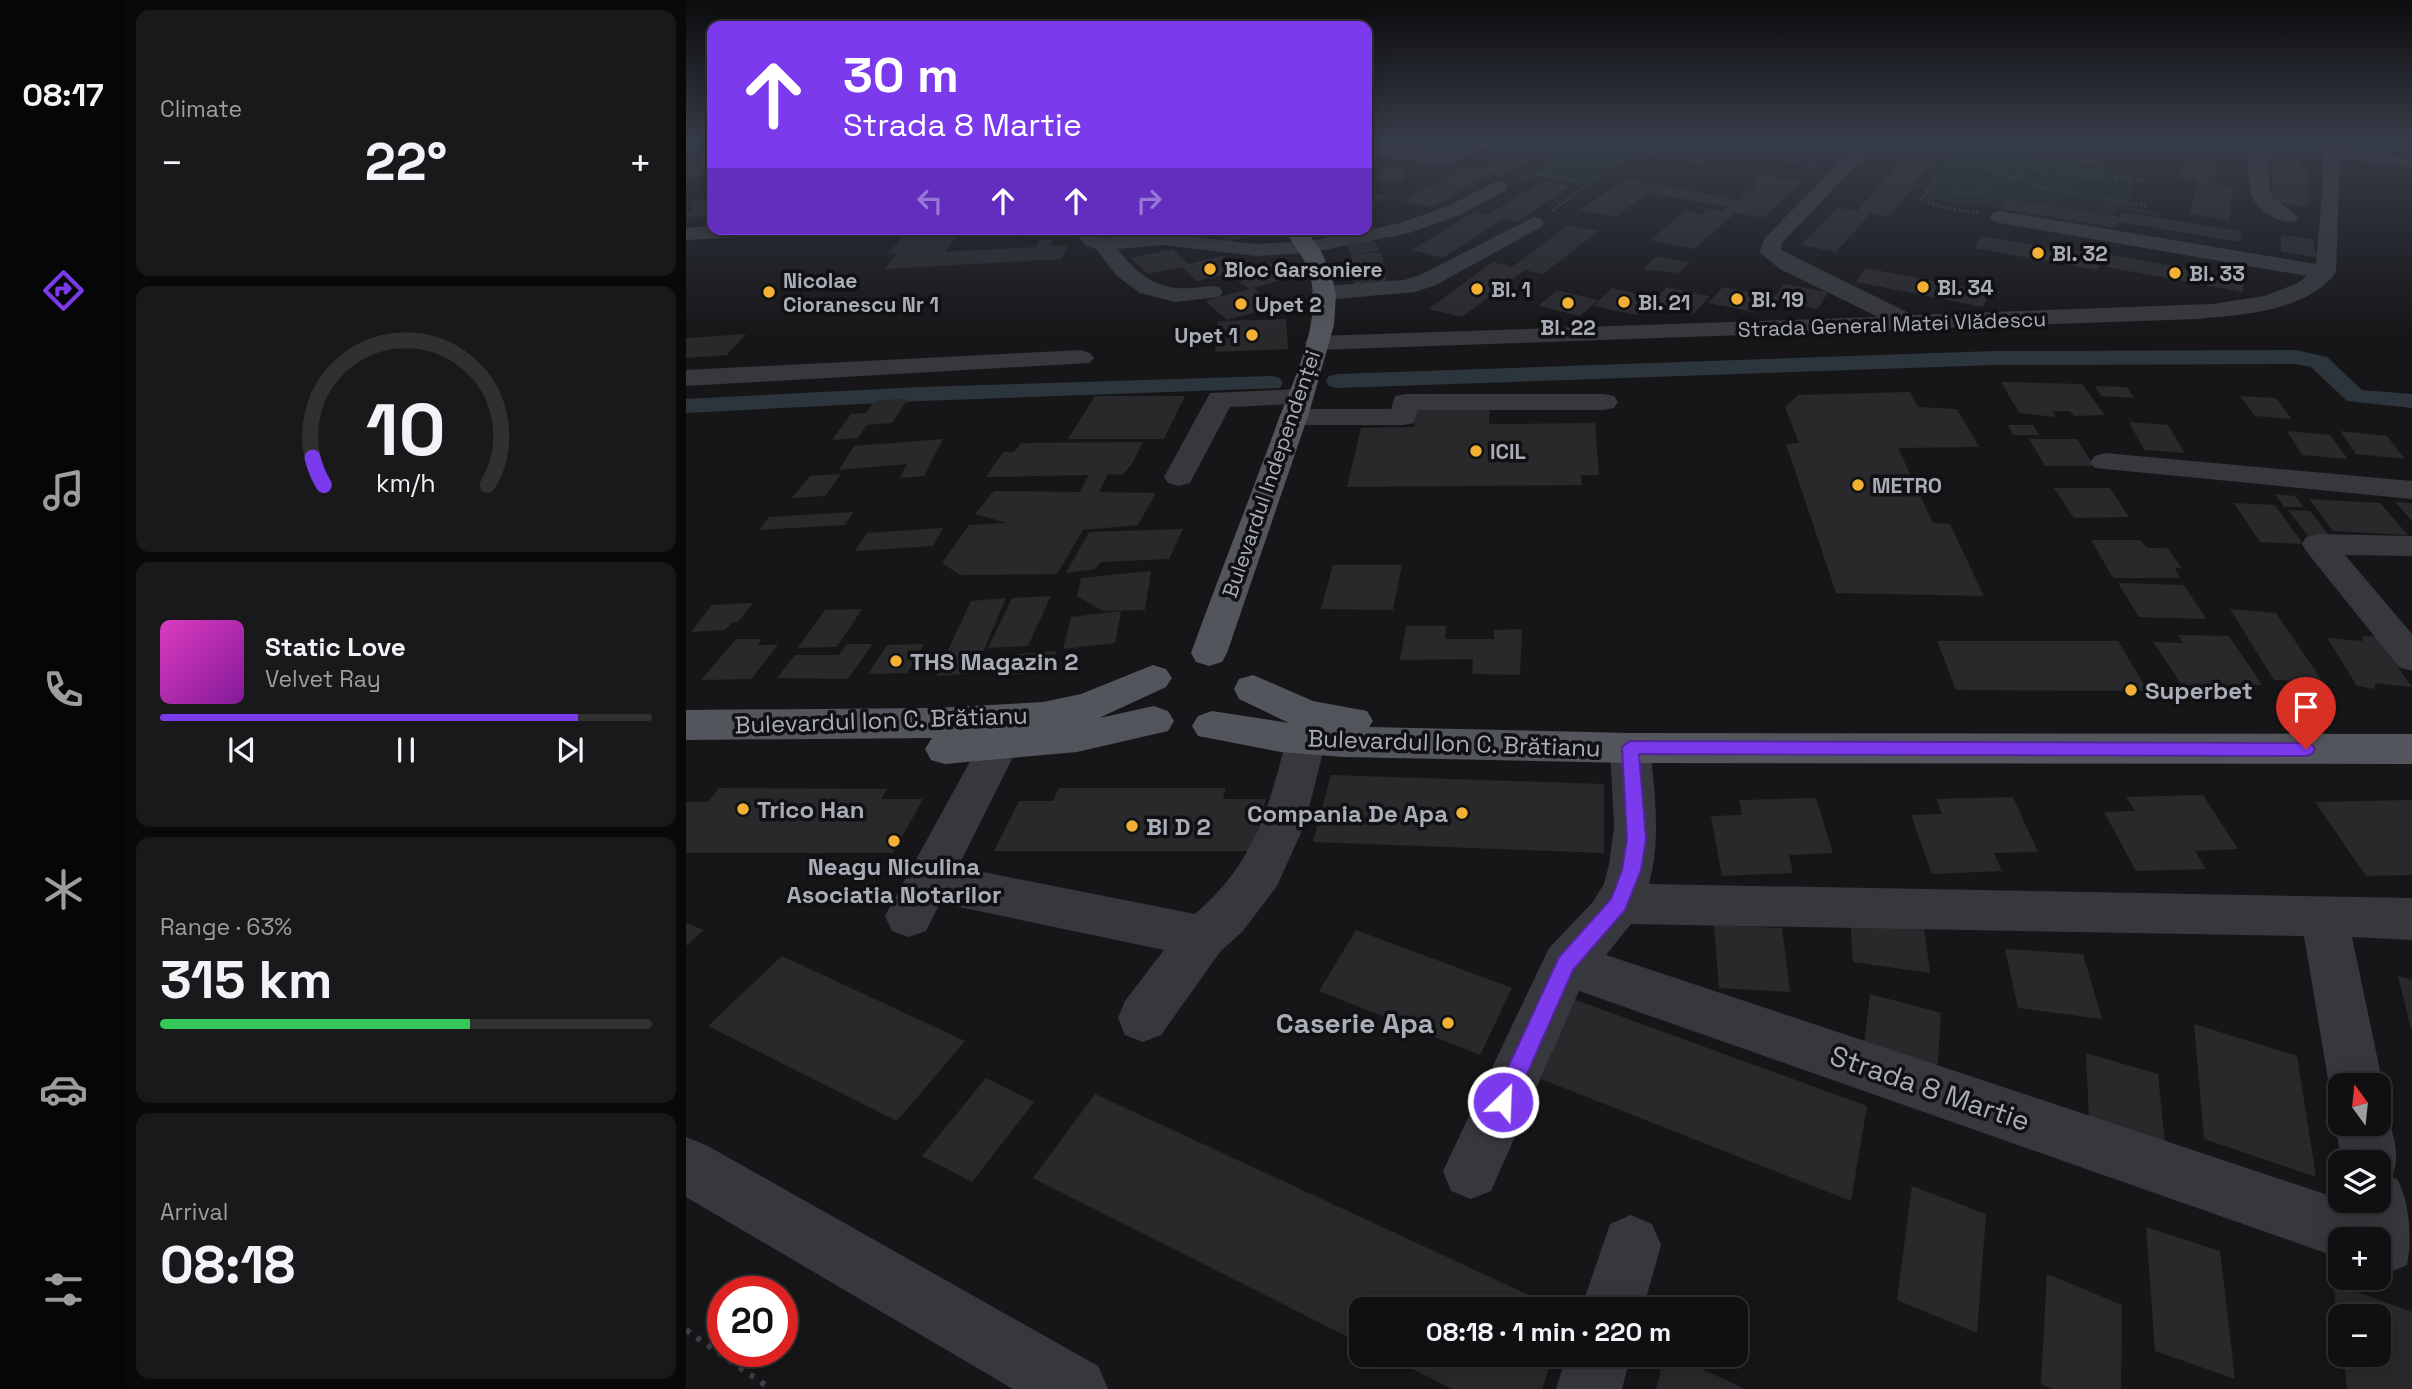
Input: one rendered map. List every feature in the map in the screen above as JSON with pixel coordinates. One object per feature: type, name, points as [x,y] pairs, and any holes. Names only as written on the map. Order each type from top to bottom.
[{"type":"main road","name":"Bulevardul Independenței","points":[[1209,653],[1297,407],[1317,342],[1324,293],[1318,265],[1309,247],[1298,235]]},
{"type":"main road","points":[[1209,653],[1228,654],[1245,663],[1253,675],[1253,689],[1241,709],[1212,726],[1182,730],[1154,721],[1145,710],[1143,699],[1153,678],[1178,660],[1209,653]]},
{"type":"main road","name":"Bulevardul Ion C. Brătianu","points":[[686,725],[934,723],[1043,716],[1089,707],[1153,678]]},
{"type":"main road","name":"Bulevardul Ion C. Brătianu","points":[[1253,689],[1306,714],[1347,721],[1623,727],[2412,725]]},
{"type":"main road","name":"Bulevardul Ion C. Brătianu","points":[[686,750],[998,747],[1089,736],[1154,721]]},
{"type":"main road","name":"Bulevardul Ion C. Brătianu","points":[[1212,726],[1306,740],[1630,747],[2412,749]]},
{"type":"street","points":[[1372,235],[1402,229],[1464,205]]},
{"type":"street","points":[[1808,205],[1772,242],[1770,252],[1788,264],[1909,323]]},
{"type":"street","points":[[2270,205],[2298,231],[2325,272]]},
{"type":"street","points":[[2298,231],[2308,205]]},
{"type":"street","points":[[2000,217],[2325,272]]},
{"type":"street","points":[[1324,293],[1407,287],[1428,280],[1534,223]]},
{"type":"street","points":[[686,233],[707,232]]},
{"type":"street","points":[[1087,235],[1093,242],[1102,244],[1163,239],[1256,250],[1309,247],[1371,235]]},
{"type":"street","points":[[1102,244],[1129,279],[1139,285],[1182,297],[1211,292]]},
{"type":"street","name":"Strada General Matei Vlădescu","points":[[1317,342],[1563,336],[2226,309],[2252,305],[2292,293],[2315,282],[2325,272]]},
{"type":"street","points":[[686,378],[1081,358]]},
{"type":"street","points":[[1179,477],[1220,399],[1404,417],[1405,402],[1604,402]]},
{"type":"street","points":[[2105,462],[2412,490]]},
{"type":"street","points":[[2412,546],[2318,544],[2412,658]]},
{"type":"street","points":[[1143,1018],[1203,937],[1227,918],[1250,893],[1270,858],[1292,798],[1306,740]]},
{"type":"street","points":[[998,747],[919,899],[1203,937]]},
{"type":"street","points":[[1471,1171],[1566,964],[1618,904],[1632,870],[1636,839],[1630,747]]},
{"type":"street","points":[[1618,904],[2412,919]]},
{"type":"street","points":[[2323,916],[2354,1073]]},
{"type":"street","name":"Strada 8 Martie","points":[[1566,964],[2358,1227]]},
{"type":"street","points":[[686,1166],[1075,1389]]},
{"type":"street","points":[[1616,1297],[1631,1245]]},
{"type":"street","points":[[1589,1389],[1595,1367]]},
{"type":"path","points":[[1534,223],[1559,205]]},
{"type":"path","points":[[1934,205],[2000,217]]},
{"type":"path","points":[[2140,205],[2147,206]]},
{"type":"path","points":[[686,1330],[771,1389]]},
{"type":"shaded area","points":[[1971,205],[1997,205],[1995,208]]},
{"type":"shaded area","points":[[2050,205],[2131,205],[2160,214],[2160,217],[2119,209],[2117,216]]},
{"type":"building","points":[[707,205],[707,216],[686,217],[695,207],[687,207]]},
{"type":"building","points":[[1504,205],[1542,205],[1516,222],[1503,219],[1443,258],[1412,250],[1474,212],[1488,215]]},
{"type":"building","points":[[1588,205],[1632,205],[1615,217],[1580,210]]},
{"type":"building","points":[[1715,205],[1777,205],[1763,218],[1735,213],[1694,249],[1650,240],[1685,211],[1701,214],[1708,208],[1723,211],[1727,207]]},
{"type":"building","points":[[1862,205],[1899,205],[1889,217],[1871,213],[1836,252],[1801,245],[1838,208],[1857,211]]},
{"type":"building","points":[[2000,205],[2046,205],[2120,217],[2122,212],[2242,231],[2240,242],[2118,222],[2115,228],[1998,208]]},
{"type":"building","points":[[2192,205],[2231,205],[2229,221],[2190,214]]},
{"type":"building","points":[[1569,225],[1598,231],[1543,274],[1525,270],[1462,317],[1428,309],[1493,262],[1512,267]]},
{"type":"building","points":[[904,235],[958,235],[945,252],[1036,247],[1040,240],[1054,239],[1050,246],[1068,245],[1061,259],[885,269],[898,253],[888,254]]},
{"type":"building","points":[[1218,235],[1256,235],[1227,242]]},
{"type":"building","points":[[2281,235],[2313,239],[2317,257],[2281,252]]},
{"type":"building","name":"Bl. 32","points":[[1981,236],[2102,257],[2098,270],[1974,248]]},
{"type":"building","points":[[1373,240],[1380,250],[1358,254],[1381,252],[1387,283],[1354,286],[1351,255],[1345,244]]},
{"type":"building","name":"Bloc Garsoniere","points":[[1173,249],[1189,264],[1221,256],[1239,271],[1269,263],[1288,278],[1254,288],[1276,307],[1227,320],[1205,301],[1249,289],[1229,274],[1197,281],[1182,267],[1148,274],[1131,258]]},
{"type":"building","name":"Bl. 33","points":[[2111,255],[2244,279],[2243,292],[2107,267]]},
{"type":"building","points":[[1657,256],[1689,263],[1678,273],[1643,269]]},
{"type":"building","name":"Bl. 34","points":[[1866,268],[1990,292],[1983,307],[1856,282]]},
{"type":"building","points":[[1784,284],[1828,292],[1818,309],[1772,300]]},
{"type":"building","points":[[1667,287],[1710,296],[1694,314],[1649,304],[1637,315],[1593,306],[1612,288],[1656,298]]},
{"type":"building","name":"Bl. 19","points":[[1723,287],[1766,296],[1753,312],[1708,303]]},
{"type":"building","name":"Bl. 22","points":[[1557,290],[1598,300],[1580,316],[1538,306]]},
{"type":"building","name":"Upet 1","points":[[1286,319],[1288,349],[1215,352],[1218,321]]},
{"type":"building","points":[[746,334],[727,355],[686,358],[686,338]]},
{"type":"building","points":[[2001,382],[2082,384],[2105,415],[2074,416],[2070,411],[2052,411],[2056,417],[2019,413]]},
{"type":"building","points":[[2095,386],[2127,387],[2134,398],[2101,396]]},
{"type":"building","name":"METRO","points":[[1910,392],[1918,407],[1957,409],[1979,447],[1898,448],[1933,523],[1950,524],[1984,596],[1836,593],[1786,444],[1799,443],[1785,407],[1798,395]]},
{"type":"building","points":[[1095,396],[1185,396],[1164,439],[1068,439]]},
{"type":"building","points":[[2240,396],[2276,398],[2292,419],[2255,416]]},
{"type":"building","points":[[908,399],[892,423],[867,425],[858,438],[832,440],[851,414],[866,413],[873,403],[879,400]]},
{"type":"building","name":"ICIL","points":[[1490,409],[1489,424],[1595,423],[1599,475],[1581,475],[1582,485],[1347,487],[1361,428],[1414,427],[1417,410]]},
{"type":"building","points":[[2129,422],[2168,425],[2185,453],[2144,450]]},
{"type":"building","points":[[2008,425],[2033,425],[2039,435],[2013,435]]},
{"type":"building","points":[[2287,431],[2330,435],[2348,459],[2302,455]]},
{"type":"building","points":[[2340,431],[2387,436],[2405,459],[2356,454]]},
{"type":"building","points":[[943,439],[924,476],[900,478],[907,464],[839,470],[854,446]]},
{"type":"building","points":[[2029,439],[2077,439],[2094,466],[2045,466]]},
{"type":"building","points":[[1143,442],[1132,464],[1122,475],[1108,474],[1099,492],[1156,493],[1138,525],[1083,530],[1057,574],[960,575],[942,563],[969,525],[1007,523],[975,514],[994,491],[1080,492],[1089,475],[986,477],[1003,452],[1014,452],[1021,443]]},
{"type":"building","points":[[841,474],[825,496],[792,498],[810,476]]},
{"type":"building","points":[[2054,488],[2110,488],[2129,517],[2074,518]]},
{"type":"building","points":[[2275,494],[2295,496],[2304,507],[2284,507]]},
{"type":"building","points":[[2309,499],[2380,503],[2408,535],[2333,531]]},
{"type":"building","points":[[2395,502],[2412,503],[2412,521]]},
{"type":"building","points":[[2234,503],[2275,505],[2303,544],[2260,542]]},
{"type":"building","points":[[2288,510],[2310,511],[2334,541],[2311,540]]},
{"type":"building","points":[[853,512],[845,525],[759,530],[769,517]]},
{"type":"building","points":[[943,528],[933,546],[855,551],[867,533]]},
{"type":"building","points":[[1183,529],[1169,559],[1101,562],[1095,569],[1066,573],[1089,532]]},
{"type":"building","points":[[2091,540],[2140,540],[2147,548],[2167,548],[2182,568],[2175,568],[2180,578],[2113,578]]},
{"type":"building","points":[[1333,565],[1402,565],[1393,610],[1321,609]]},
{"type":"building","points":[[1151,571],[1145,610],[1103,611],[1077,596],[1081,578]]},
{"type":"building","points":[[2118,583],[2184,585],[2206,619],[2139,617]]},
{"type":"building","points":[[1051,596],[1028,646],[988,648],[1012,598]]},
{"type":"building","points":[[1006,598],[974,673],[936,676],[971,601]]},
{"type":"building","points":[[753,603],[738,622],[731,623],[725,630],[691,632],[712,605]]},
{"type":"building","points":[[862,609],[837,647],[798,648],[825,610]]},
{"type":"building","points":[[2230,609],[2276,613],[2323,682],[2274,680]]},
{"type":"building","points":[[1121,611],[1115,643],[1063,649],[1071,617]]},
{"type":"building","points":[[1406,626],[1446,626],[1445,639],[1494,639],[1494,630],[1522,629],[1520,675],[1472,674],[1473,659],[1400,660]]},
{"type":"building","points":[[2178,635],[2229,636],[2262,685],[2182,685],[2153,642],[2183,643]]},
{"type":"building","points":[[2362,636],[2377,637],[2412,687],[2375,683],[2375,689],[2357,686],[2327,638],[2363,641]]},
{"type":"building","points":[[736,639],[762,639],[757,645],[778,645],[751,679],[701,680]]},
{"type":"building","points":[[1937,641],[2118,641],[2148,691],[1956,690]]},
{"type":"building","points":[[847,644],[873,644],[848,679],[777,678],[795,655],[839,655]]},
{"type":"building","points":[[924,644],[907,673],[868,674],[887,645]]},
{"type":"building","points":[[1057,651],[1050,671],[1009,675],[1017,654]]},
{"type":"building","name":"Compania De Apa","points":[[1331,775],[1604,784],[1604,853],[1313,842]]},
{"type":"building","points":[[719,788],[887,789],[881,799],[923,799],[893,853],[686,853],[686,802],[708,802]]},
{"type":"building","name":"Bl D 2","points":[[1059,788],[1226,788],[1223,799],[1266,799],[1252,851],[994,851],[1019,801],[1053,801]]},
{"type":"building","points":[[2203,795],[2238,849],[2195,851],[2206,869],[2136,871],[2104,812],[2135,811],[2126,797]]},
{"type":"building","points":[[2013,797],[2038,852],[1994,853],[2002,871],[1932,874],[1911,815],[1942,814],[1936,799]]},
{"type":"building","points":[[1816,798],[1833,853],[1789,855],[1793,873],[1722,876],[1711,816],[1742,815],[1739,800]]},
{"type":"building","points":[[2412,800],[2412,875],[2366,876],[2315,802]]},
{"type":"building","points":[[1850,917],[1924,927],[1930,973],[1853,962]]},
{"type":"building","points":[[686,923],[704,930],[686,946]]},
{"type":"building","points":[[1714,925],[1782,928],[1790,992],[1719,988]]},
{"type":"building","name":"Caserie Apa","points":[[1356,930],[1512,988],[1480,1055],[1319,991]]},
{"type":"building","points":[[2005,949],[2083,954],[2102,1019],[2018,1008]]},
{"type":"building","points":[[782,956],[965,1041],[897,1121],[708,1026]]},
{"type":"building","points":[[2398,976],[2412,980],[2412,1029],[2411,1029]]},
{"type":"building","points":[[1870,994],[1941,1013],[1937,1077],[1863,1055]]},
{"type":"building","points":[[1573,999],[1867,1106],[1851,1201],[1541,1079]]},
{"type":"building","points":[[2194,1024],[2297,1056],[2316,1177],[2204,1139]]},
{"type":"building","points":[[2086,1053],[2158,1074],[2165,1143],[2089,1120]]},
{"type":"building","points":[[986,1078],[1034,1102],[972,1182],[922,1156]]},
{"type":"building","points":[[1095,1094],[1533,1297],[1349,1297],[1349,1337],[1033,1178]]},
{"type":"building","points":[[1912,1186],[1986,1214],[1977,1333],[1897,1300]]},
{"type":"building","points":[[2146,1227],[2220,1251],[2235,1379],[2155,1351]]},
{"type":"building","points":[[2047,1274],[2122,1305],[2121,1389],[2052,1389],[2041,1384]]},
{"type":"building","points":[[2334,1290],[2352,1290],[2390,1304],[2336,1304]]},
{"type":"building","points":[[2391,1304],[2412,1312],[2412,1389],[2347,1389],[2344,1367],[2391,1367]]},
{"type":"building","points":[[1409,1367],[1550,1367],[1542,1389],[1452,1389]]},
{"type":"building","points":[[1662,1367],[1698,1367],[1745,1389],[1656,1389]]},
{"type":"waterway","points":[[1337,381],[1995,358],[2296,357],[2319,362],[2355,396],[2412,401]]},
{"type":"waterway","points":[[686,406],[921,394],[1272,383]]},
{"type":"place","name":"Bl. 32","points":[[2038,253]]},
{"type":"place","name":"Bloc Garsoniere","points":[[1210,269]]},
{"type":"place","name":"Bl. 33","points":[[2175,273]]},
{"type":"place","name":"Bl. 34","points":[[1923,287]]},
{"type":"place","name":"Bl. 1","points":[[1477,289]]},
{"type":"place","name":"Nicolae Cioranescu Nr 1","points":[[769,292]]},
{"type":"place","name":"Bl. 19","points":[[1737,299]]},
{"type":"place","name":"Bl. 21","points":[[1624,302]]},
{"type":"place","name":"Bl. 22","points":[[1568,303]]},
{"type":"place","name":"Upet 2","points":[[1241,304]]},
{"type":"place","name":"Upet 1","points":[[1252,335]]},
{"type":"place","name":"ICIL","points":[[1476,451]]},
{"type":"place","name":"METRO","points":[[1858,485]]},
{"type":"place","name":"THS Magazin 2","points":[[896,661]]},
{"type":"place","name":"Superbet","points":[[2131,690]]},
{"type":"place","name":"Trico Han","points":[[743,809]]},
{"type":"place","name":"Compania De Apa","points":[[1462,813]]},
{"type":"place","name":"Bl D 2","points":[[1132,826]]},
{"type":"place","name":"Neagu Niculina Asociatia Notarilor","points":[[894,841]]},
{"type":"place","name":"Caserie Apa","points":[[1448,1023]]},
{"type":"route","points":[[1503,1102],[1566,964],[1618,904],[1632,870],[1636,839],[1630,747],[2306,749]]}]
